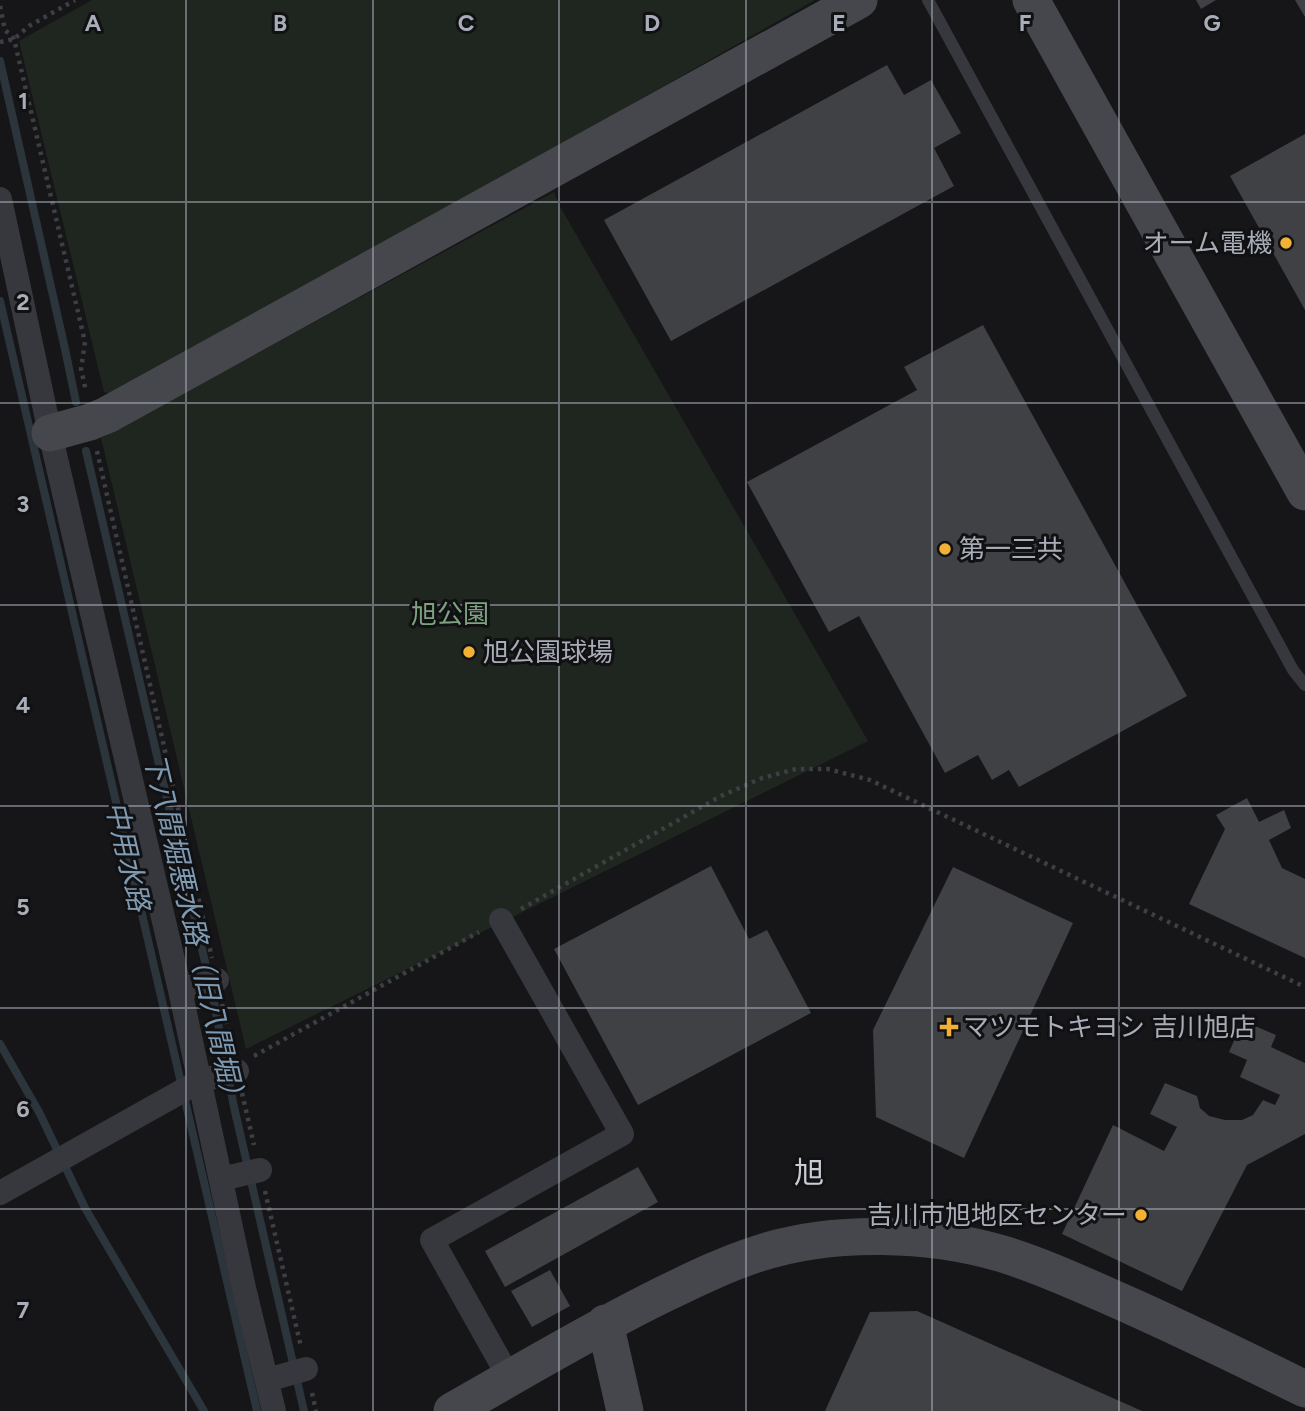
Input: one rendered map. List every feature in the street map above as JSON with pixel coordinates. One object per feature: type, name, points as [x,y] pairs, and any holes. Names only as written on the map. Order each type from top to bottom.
[{"type":"street","points":[[50,433],[90,422],[131,401],[859,0]]},
{"type":"street","points":[[1031,0],[1305,492]]},
{"type":"street","points":[[0,199],[50,433],[180,990],[244,1287],[274,1411]]},
{"type":"street","points":[[501,920],[622,1133],[432,1240],[510,1378]]},
{"type":"street","points":[[180,990],[217,980]]},
{"type":"street","points":[[0,1193],[200,1081],[237,1068]]},
{"type":"street","points":[[221,1180],[260,1170]]},
{"type":"street","points":[[452,1411],[605,1323],[692,1280],[757,1254],[811,1240],[867,1237],[958,1244],[1004,1255],[1052,1271],[1195,1335],[1305,1389]]},
{"type":"street","points":[[605,1323],[625,1411]]},
{"type":"street","points":[[267,1380],[306,1369]]},
{"type":"lane","points":[[928,0],[1293,670],[1305,685]]},
{"type":"path","points":[[0,42],[14,39],[29,26],[75,0]]},
{"type":"path","points":[[0,6],[5,30],[14,39],[85,342],[81,369],[89,402],[90,422],[316,1411]]},
{"type":"path","points":[[237,1068],[731,792],[762,778],[796,769],[828,769],[870,780],[1305,987]]},
{"type":"green space","points":[[92,0],[815,0],[119,396],[104,392],[19,41]]},
{"type":"green space","name":"旭公園球場","points":[[554,192],[868,741],[246,1049],[101,438]]},
{"type":"building","points":[[1196,0],[1216,0],[1201,9]]},
{"type":"building","points":[[1295,0],[1305,0],[1305,17]]},
{"type":"building","points":[[887,65],[904,95],[931,80],[961,133],[934,148],[954,186],[671,341],[604,220]]},
{"type":"building","name":"オーム電機","points":[[1305,134],[1305,310],[1230,176]]},
{"type":"building","name":"第一三共","points":[[983,325],[1187,696],[1019,787],[1009,770],[992,780],[978,755],[945,773],[859,616],[829,632],[747,482],[917,390],[904,367]]},
{"type":"building","points":[[1247,798],[1259,822],[1284,810],[1291,828],[1269,840],[1282,868],[1305,879],[1305,958],[1189,904],[1225,829],[1216,815]]},
{"type":"building","points":[[711,866],[749,939],[767,930],[811,1013],[638,1105],[554,949]]},
{"type":"building","points":[[953,867],[1073,923],[964,1158],[876,1117],[873,1030]]},
{"type":"building","points":[[1243,1021],[1276,1035],[1271,1047],[1305,1063],[1305,1134],[1247,1165],[1182,1291],[1062,1234],[1113,1125],[1164,1151],[1177,1127],[1150,1114],[1165,1083],[1197,1096],[1200,1108],[1209,1116],[1225,1120],[1242,1120],[1253,1115],[1263,1100],[1275,1105],[1280,1095],[1240,1077],[1247,1060],[1229,1052]]},
{"type":"building","points":[[638,1167],[658,1202],[505,1287],[485,1251]]},
{"type":"building","points":[[550,1270],[570,1306],[532,1327],[511,1291]]},
{"type":"building","points":[[917,1311],[1142,1411],[825,1411],[870,1312]]},
{"type":"waterway","name":"下八間堀悪水路（旧八間堀）","points":[[0,61],[76,402]]},
{"type":"waterway","name":"中用水路","points":[[0,301],[257,1411]]},
{"type":"waterway","name":"下八間堀悪水路（旧八間堀）","points":[[86,451],[212,992],[234,1107],[304,1411]]},
{"type":"waterway","points":[[0,1044],[39,1112],[85,1208],[204,1411]]},
{"type":"place","name":"オーム電機","points":[[1286,243]]},
{"type":"place","name":"第一三共","points":[[945,549]]},
{"type":"place","name":"旭公園球場","points":[[469,652]]},
{"type":"place","name":"マツモトキヨシ 吉川旭店","points":[[949,1027]]},
{"type":"place","name":"吉川市旭地区センター","points":[[1141,1215]]},
{"type":"district","name":"旭","points":[[809,1172]]},
{"type":"park label","name":"旭公園","points":[[450,614]]}]
